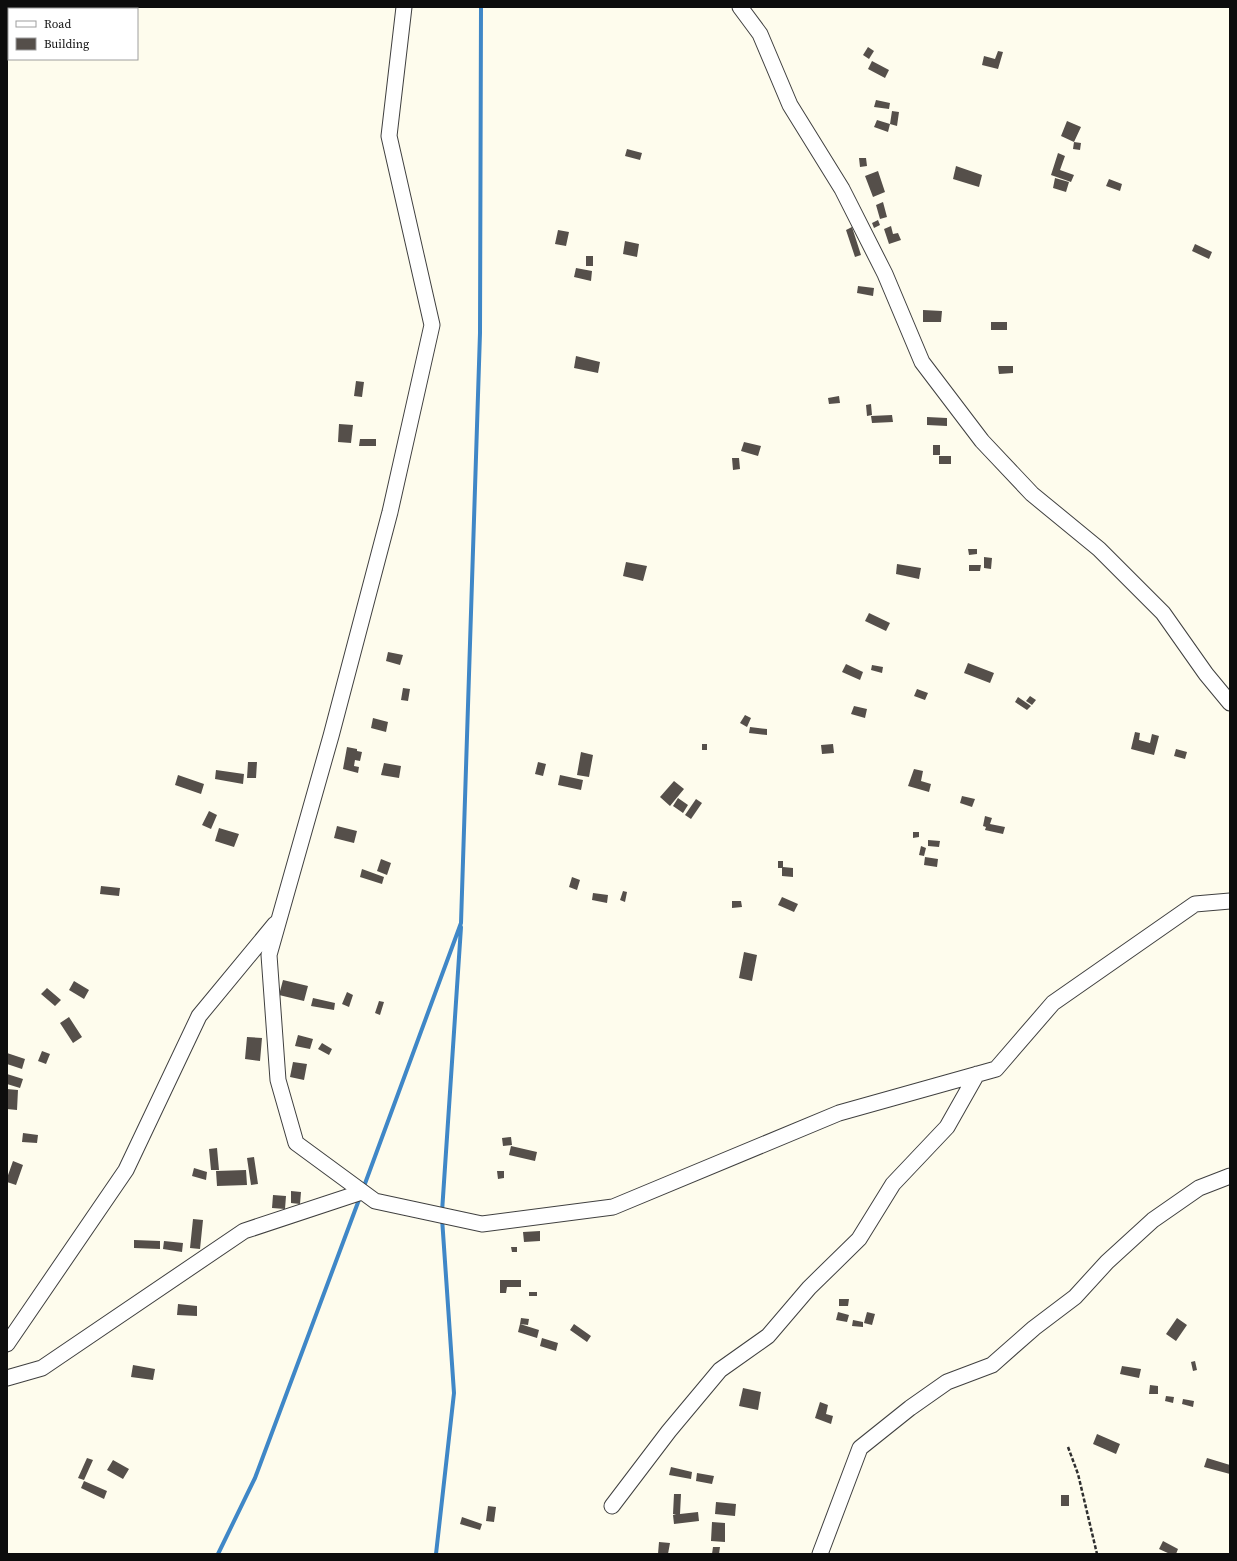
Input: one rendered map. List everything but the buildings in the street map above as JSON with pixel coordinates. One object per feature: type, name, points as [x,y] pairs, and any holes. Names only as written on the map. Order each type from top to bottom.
[{"type":"street","points":[[404,7],[389,136],[432,325],[390,512],[331,736],[269,955],[278,1080],[296,1142],[375,1201],[482,1224],[613,1207],[839,1113],[996,1069],[1053,1003],[1195,904],[1230,901]]},
{"type":"street","points":[[740,7],[760,34],[790,105],[842,189],[884,274],[922,362],[982,441],[1032,494],[1099,549],[1163,613],[1206,674],[1230,703]]},
{"type":"street","points":[[7,1344],[126,1170],[199,1016],[280,918]]},
{"type":"street","points":[[612,1506],[669,1431],[720,1370],[768,1336],[809,1288],[860,1239],[893,1184],[946,1128],[977,1074]]},
{"type":"street","points":[[820,1554],[860,1448],[910,1408],[947,1382],[992,1365],[1034,1328],[1074,1297],[1107,1262],[1153,1220],[1200,1188],[1230,1176]]},
{"type":"street","points":[[7,1378],[42,1368],[244,1231],[362,1192]]},
{"type":"path","points":[[1068,1447],[1078,1474],[1097,1554]]},
{"type":"waterway","points":[[363,1189],[461,923],[480,333],[481,7]]},
{"type":"waterway","points":[[442,1212],[461,927]]},
{"type":"waterway","points":[[218,1554],[255,1478],[360,1197]]},
{"type":"waterway","points":[[436,1554],[454,1393],[442,1218]]}]
